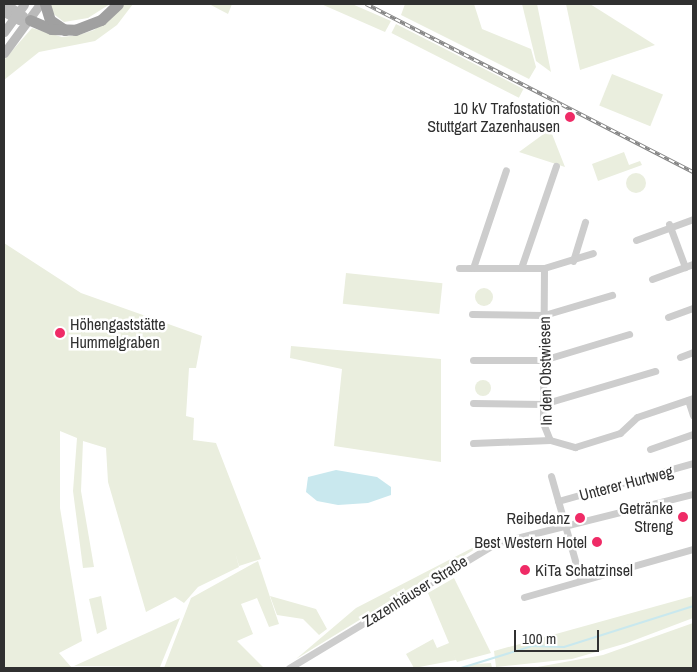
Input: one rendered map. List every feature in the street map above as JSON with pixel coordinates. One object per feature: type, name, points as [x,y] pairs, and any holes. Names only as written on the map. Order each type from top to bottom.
[{"type":"highway","points":[[45,4],[50,20],[66,31]]},
{"type":"highway","points":[[30,20],[66,31],[97,22],[118,4]]},
{"type":"main road","points":[[6,4],[17,16]]},
{"type":"main road","points":[[4,32],[24,4]]},
{"type":"main road","points":[[4,53],[40,4]]},
{"type":"main road","points":[[4,12],[30,20]]},
{"type":"street","points":[[521,268],[556,166]]},
{"type":"street","points":[[473,268],[506,170]]},
{"type":"street","points":[[636,240],[670,225],[693,219]]},
{"type":"street","points":[[572,260],[585,222]]},
{"type":"street","points":[[670,225],[684,267]]},
{"type":"street","points":[[459,268],[544,268],[593,253]]},
{"type":"street","points":[[652,279],[693,264]]},
{"type":"street","name":"In den Obstwiesen","points":[[544,268],[544,429],[550,440],[575,447],[620,433],[637,417],[691,399]]},
{"type":"street","points":[[472,314],[544,315],[612,295]]},
{"type":"street","points":[[668,317],[693,308]]},
{"type":"street","points":[[473,360],[544,360],[629,334]]},
{"type":"street","points":[[680,357],[693,352]]},
{"type":"street","points":[[473,403],[544,404],[655,371]]},
{"type":"street","points":[[691,399],[693,415]]},
{"type":"street","points":[[650,449],[693,434]]},
{"type":"street","points":[[473,443],[550,440]]},
{"type":"street","name":"Unterer Hurtweg","points":[[558,501],[693,463]]},
{"type":"street","name":"Unterer Hurtweg","points":[[551,476],[563,526],[580,578]]},
{"type":"street","name":"Zazenhäuser Straße","points":[[289,668],[487,547],[693,494]]},
{"type":"street","points":[[524,597],[580,578],[693,549]]},
{"type":"green space","points":[[51,4],[110,4],[88,18],[64,22],[51,12]]},
{"type":"green space","points":[[123,4],[133,4],[117,25],[95,41],[39,52],[4,80],[4,60],[32,28],[62,37],[79,35],[94,30]]},
{"type":"green space","points":[[209,4],[232,4],[228,14]]},
{"type":"green space","points":[[321,4],[352,4],[391,21],[385,32]]},
{"type":"green space","points":[[405,4],[474,4],[482,29],[531,49],[536,67],[529,79],[401,15]]},
{"type":"green space","points":[[522,4],[537,4],[551,72],[536,61]]},
{"type":"green space","points":[[566,4],[590,4],[655,45],[580,70]]},
{"type":"green space","points":[[396,24],[523,89],[519,98],[391,33]]},
{"type":"green space","points":[[612,74],[663,95],[650,126],[599,106]]},
{"type":"green space","points":[[545,133],[552,134],[565,167],[519,152]]},
{"type":"green space","points":[[624,152],[629,165],[640,161],[642,165],[598,181],[592,164]]},
{"type":"green space","points":[[632,173],[640,173],[646,179],[646,187],[640,193],[632,193],[626,187],[626,179]]},
{"type":"green space","points":[[4,243],[81,293],[202,336],[196,368],[189,368],[186,416],[194,418],[193,440],[216,443],[261,559],[239,566],[235,552],[239,567],[198,587],[184,603],[175,597],[146,612],[108,482],[106,448],[83,441],[81,491],[94,567],[83,568],[73,491],[77,438],[60,431],[60,508],[82,641],[59,653],[72,668],[4,668]]},
{"type":"green space","points":[[346,273],[442,283],[439,314],[343,304]]},
{"type":"green space","points":[[484,288],[490,291],[493,297],[490,303],[484,306],[478,303],[475,297],[478,291]]},
{"type":"green space","points":[[291,346],[441,359],[441,462],[334,446],[342,369],[290,358]]},
{"type":"green space","points":[[483,380],[491,388],[483,396],[475,388]]},
{"type":"green space","points":[[478,545],[480,546],[296,659],[356,608]]},
{"type":"green space","points":[[258,561],[279,624],[269,627],[257,598],[241,604],[253,634],[237,641],[264,668],[164,668],[191,598]]},
{"type":"green space","points":[[454,578],[491,653],[457,662],[452,651],[456,660],[414,668],[406,654],[433,639],[437,648],[449,643],[428,593]]},
{"type":"green space","points":[[101,596],[107,629],[97,634],[89,599]]},
{"type":"green space","points":[[270,596],[316,609],[327,629],[319,635],[303,619],[277,615]]},
{"type":"green space","points":[[693,596],[693,618],[627,643],[572,659],[496,667],[494,651]]},
{"type":"green space","points":[[180,618],[160,667],[74,666]]},
{"type":"green space","points":[[693,623],[693,668],[532,668],[603,655]]},
{"type":"green space","points":[[491,663],[492,668],[464,668],[475,664]]},
{"type":"water","points":[[336,470],[377,477],[391,487],[391,495],[368,503],[338,505],[317,501],[306,492],[308,477]]},
{"type":"waterway","points":[[461,668],[532,646],[564,647],[693,606]]},
{"type":"railway","points":[[366,4],[693,172]]},
{"type":"place","name":"10 kV Trafostation Stuttgart Zazenhausen","points":[[570,117]]},
{"type":"place","name":"Höhengaststätte Hummelgraben","points":[[60,333]]},
{"type":"place","name":"Getränke Streng","points":[[683,517]]},
{"type":"place","name":"Reibedanz","points":[[580,518]]},
{"type":"place","name":"Best Western Hotel","points":[[597,542]]},
{"type":"place","name":"KiTa Schatzinsel","points":[[525,570]]}]
